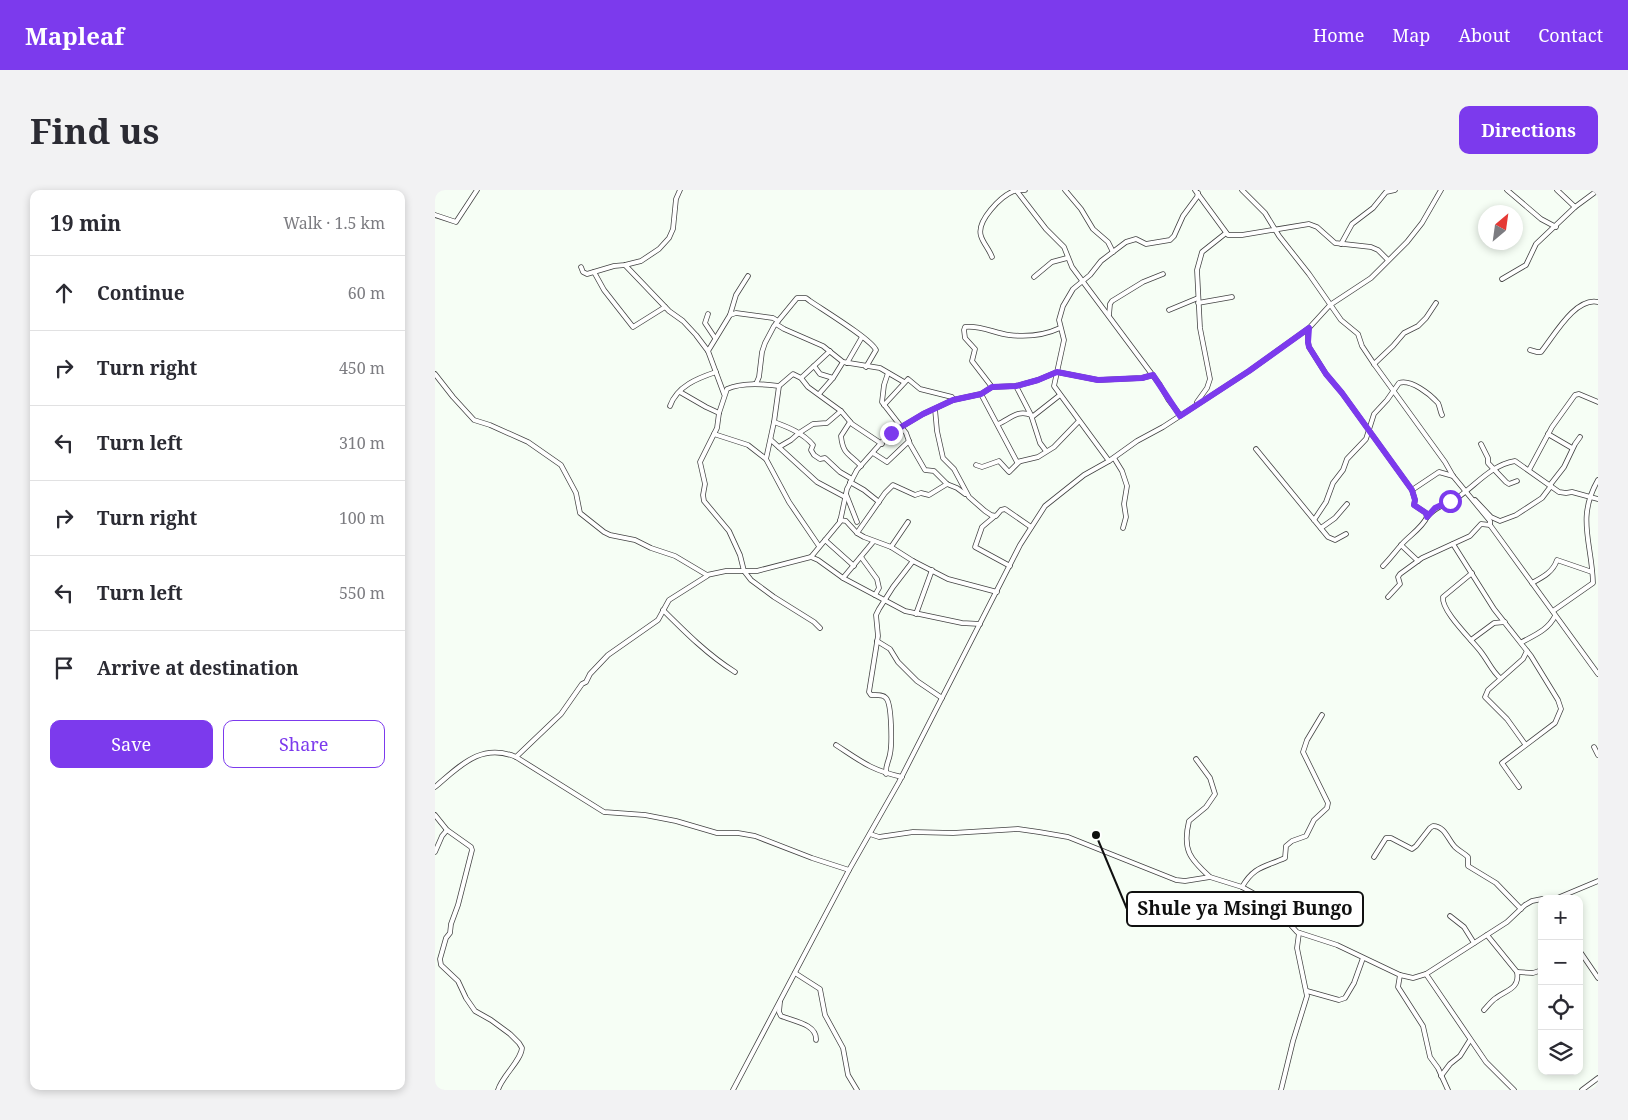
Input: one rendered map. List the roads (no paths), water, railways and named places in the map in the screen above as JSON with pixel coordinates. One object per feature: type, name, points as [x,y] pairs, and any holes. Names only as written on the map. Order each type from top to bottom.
[{"type":"street","points":[[435,215],[456,222],[477,190]]},
{"type":"street","points":[[581,267],[585,273],[625,265],[641,261],[659,249],[669,238],[673,229],[676,199],[680,190]]},
{"type":"street","points":[[1016,190],[1046,229],[1062,244],[1067,258],[1153,375],[1180,416]]},
{"type":"street","points":[[992,256],[989,248],[981,238],[982,222],[1001,200],[1016,190],[1025,190],[1021,197]]},
{"type":"street","points":[[1065,190],[1081,209],[1093,230],[1108,242],[1113,252]]},
{"type":"street","points":[[1242,190],[1265,213],[1341,320],[1358,334],[1365,352],[1445,462],[1453,476],[1490,521],[1490,525],[1598,674]]},
{"type":"street","points":[[1341,244],[1352,224],[1373,208],[1386,192],[1395,190]]},
{"type":"street","points":[[733,1090],[849,870],[902,777],[1010,566],[1031,527],[1047,503],[1083,475],[1111,460],[1180,416],[1249,371],[1309,328],[1330,305],[1371,278],[1417,230],[1441,190]]},
{"type":"street","points":[[1507,190],[1541,219],[1556,226]]},
{"type":"street","points":[[1557,190],[1575,207]]},
{"type":"street","points":[[1502,280],[1526,264],[1534,247],[1575,207],[1596,191],[1598,197]]},
{"type":"street","points":[[1123,528],[1126,517],[1124,504],[1127,486],[1122,471],[1079,420],[1054,386],[1064,340],[1059,320],[1063,306],[1073,289],[1101,261],[1113,252],[1132,239],[1146,244],[1171,240],[1183,216],[1197,197],[1196,192]]},
{"type":"street","points":[[1196,192],[1226,233],[1233,236],[1301,224],[1314,225],[1331,241],[1371,247],[1378,250],[1388,260]]},
{"type":"street","points":[[1196,404],[1207,388],[1210,379],[1200,328],[1197,270],[1202,252],[1226,233]]},
{"type":"street","points":[[1034,277],[1052,262],[1067,258]]},
{"type":"street","points":[[625,265],[665,307],[687,325],[709,351],[724,394]]},
{"type":"street","points":[[594,272],[604,290],[633,327],[665,307]]},
{"type":"street","points":[[1110,317],[1110,304],[1112,301],[1143,282],[1163,274]]},
{"type":"street","points":[[709,351],[730,315],[736,295],[748,276]]},
{"type":"street","points":[[1169,310],[1198,300],[1231,297]]},
{"type":"street","points":[[756,384],[759,377],[763,348],[777,322],[797,298],[805,298],[875,347],[876,350],[866,367]]},
{"type":"street","points":[[1530,350],[1541,352],[1573,311],[1587,302],[1598,302]]},
{"type":"street","points":[[1374,364],[1404,333],[1418,326],[1426,318],[1435,303]]},
{"type":"street","points":[[730,315],[736,313],[773,318],[784,329],[823,346],[845,363],[880,368],[904,382]]},
{"type":"street","points":[[708,314],[705,323],[715,338]]},
{"type":"street","points":[[992,387],[972,361],[975,349],[965,338],[965,327],[1015,335],[1041,334],[1060,328]]},
{"type":"street","points":[[1309,328],[1309,347],[1326,374],[1342,393],[1412,490],[1415,500],[1414,505],[1426,513],[1427,517]]},
{"type":"street","points":[[819,394],[845,363],[862,337]]},
{"type":"street","points":[[801,378],[830,351]]},
{"type":"street","points":[[814,366],[820,374],[833,378]]},
{"type":"street","points":[[670,406],[674,397],[691,381],[716,372]]},
{"type":"street","points":[[811,557],[840,520],[845,495],[851,481],[861,466],[888,435],[923,414],[953,400],[981,394],[992,387],[1016,386],[1057,372],[1098,380],[1142,378],[1153,375]]},
{"type":"street","points":[[888,373],[881,400],[908,436],[925,470],[936,472],[947,484],[957,488],[985,511],[996,516]]},
{"type":"street","points":[[435,374],[474,420],[491,425],[528,442],[561,465],[575,493],[580,513],[604,532],[635,540],[675,556],[707,575]]},
{"type":"street","points":[[766,459],[771,440],[779,386],[793,374],[801,378],[808,387],[841,411],[850,422],[882,444]]},
{"type":"street","points":[[884,405],[904,382],[909,379],[920,389],[953,397],[953,400]]},
{"type":"street","points":[[1314,520],[1343,470],[1347,459],[1365,441],[1374,414],[1399,383],[1403,382],[1416,386],[1438,404],[1442,415]]},
{"type":"street","points":[[779,386],[756,384],[730,388],[724,394],[714,434],[700,462],[705,484],[704,501],[729,531],[740,554],[744,571],[755,583],[814,622],[820,628]]},
{"type":"street","points":[[1016,386],[1031,416],[1040,443],[1046,451]]},
{"type":"street","points":[[680,392],[719,412]]},
{"type":"street","points":[[981,394],[1015,460],[1019,462]]},
{"type":"street","points":[[1529,470],[1548,434],[1575,395],[1579,394],[1598,402]]},
{"type":"street","points":[[1031,416],[1060,395]]},
{"type":"street","points":[[935,409],[941,454],[945,462],[954,470],[967,495]]},
{"type":"street","points":[[779,447],[813,424],[827,423],[841,411]]},
{"type":"street","points":[[998,424],[1018,414],[1026,413],[1031,416]]},
{"type":"street","points":[[976,465],[982,467],[999,461],[1009,472],[1019,462],[1037,458],[1054,447],[1079,420]]},
{"type":"street","points":[[774,422],[799,433],[812,444],[811,450],[814,455],[820,459],[826,458],[836,469],[879,502]]},
{"type":"street","points":[[850,422],[841,436],[842,445],[845,453],[861,466]]},
{"type":"street","points":[[714,434],[748,444],[766,459],[789,502],[819,546]]},
{"type":"street","points":[[1548,434],[1572,448]]},
{"type":"street","points":[[1465,490],[1497,522],[1516,516],[1542,498],[1564,467],[1579,437]]},
{"type":"street","points":[[771,440],[817,482],[845,495],[857,522]]},
{"type":"street","points":[[873,453],[883,460],[889,461],[909,441]]},
{"type":"street","points":[[1481,444],[1488,458],[1487,461],[1508,484],[1517,481]]},
{"type":"street","points":[[1256,449],[1331,540],[1346,534]]},
{"type":"street","points":[[1383,566],[1425,522],[1435,508],[1458,497],[1497,466],[1515,461],[1563,493],[1572,492],[1598,499]]},
{"type":"street","points":[[1412,490],[1439,472],[1453,476]]},
{"type":"street","points":[[1522,642],[1545,629],[1551,624],[1554,614],[1593,583],[1586,514],[1598,480]]},
{"type":"street","points":[[857,533],[893,485],[915,495],[921,493],[929,495],[947,484]]},
{"type":"street","points":[[1321,528],[1335,518],[1347,504]]},
{"type":"street","points":[[1010,566],[975,547],[984,525],[1001,510],[1005,509],[1031,527]]},
{"type":"street","points":[[840,520],[846,522],[857,533],[873,542],[891,547],[913,561],[956,582],[997,592]]},
{"type":"street","points":[[891,547],[908,522]]},
{"type":"street","points":[[1388,597],[1400,584],[1399,575],[1418,561],[1470,536],[1481,524],[1490,525]]},
{"type":"street","points":[[825,540],[853,566]]},
{"type":"street","points":[[843,578],[873,542]]},
{"type":"street","points":[[1453,544],[1494,609],[1522,642],[1558,700],[1561,709],[1555,723],[1502,763],[1519,787]]},
{"type":"street","points":[[1401,545],[1418,561]]},
{"type":"street","points":[[516,757],[561,714],[582,684],[586,682],[590,674],[608,655],[653,625],[660,617],[669,600],[707,575],[719,572],[757,571],[811,557],[819,560],[843,578],[897,607],[916,614],[962,623],[980,624]]},
{"type":"street","points":[[861,557],[878,583],[879,588],[875,595]]},
{"type":"street","points":[[1533,583],[1549,572],[1555,566],[1557,560],[1592,572]]},
{"type":"street","points":[[886,774],[891,744],[889,703],[886,698],[869,692],[878,636],[876,614],[913,561]]},
{"type":"street","points":[[916,614],[932,570]]},
{"type":"street","points":[[1472,573],[1442,599],[1458,625],[1500,678]]},
{"type":"street","points":[[663,610],[692,638],[735,672]]},
{"type":"street","points":[[1471,640],[1494,623],[1505,622]]},
{"type":"street","points":[[877,641],[890,649],[898,662],[917,680],[942,698]]},
{"type":"street","points":[[1525,744],[1507,719],[1485,697],[1488,690],[1523,659],[1527,651]]},
{"type":"street","points":[[1242,887],[1247,878],[1257,869],[1285,858],[1286,846],[1292,841],[1306,836],[1315,820],[1327,808],[1328,803],[1303,752],[1307,740],[1322,715]]},
{"type":"street","points":[[836,745],[865,765],[886,774],[902,777]]},
{"type":"street","points":[[1594,748],[1598,755]]},
{"type":"street","points":[[435,787],[475,756],[494,752],[505,753],[516,757],[604,812],[645,815],[676,821],[717,833],[738,833],[755,836],[849,870]]},
{"type":"street","points":[[1196,759],[1210,778],[1215,794],[1206,807],[1189,821],[1188,852],[1190,857],[1210,877]]},
{"type":"street","points":[[435,816],[447,830],[471,847],[472,853],[440,963],[442,968],[452,974],[458,981],[475,1011],[510,1034],[522,1048],[519,1057],[510,1068],[498,1090]]},
{"type":"street","points":[[1374,857],[1386,838],[1391,838],[1412,849],[1430,828],[1437,826],[1442,829],[1454,846],[1467,855],[1469,860],[1468,866],[1496,884],[1521,910]]},
{"type":"street","points":[[870,834],[879,837],[913,832],[953,833],[1017,829],[1068,837],[1176,880],[1185,881],[1210,877],[1242,887],[1271,903],[1292,928],[1299,933],[1337,945],[1400,975],[1413,978],[1426,974],[1507,922],[1532,901],[1538,900]]},
{"type":"street","points":[[435,852],[442,836],[447,830]]},
{"type":"street","points":[[1565,895],[1598,881]]},
{"type":"street","points":[[1450,916],[1464,927],[1474,943]]},
{"type":"street","points":[[1281,1090],[1307,996],[1297,948],[1299,933]]},
{"type":"street","points":[[1484,1010],[1497,997],[1513,988],[1518,978],[1517,972],[1487,935]]},
{"type":"street","points":[[1583,956],[1598,978]]},
{"type":"street","points":[[1307,991],[1333,999],[1345,998],[1354,983],[1363,958]]},
{"type":"street","points":[[1517,972],[1533,973],[1538,971]]},
{"type":"street","points":[[795,973],[820,989],[825,1015],[843,1048],[848,1075],[857,1090]]},
{"type":"street","points":[[1426,974],[1486,1062],[1515,1090]]},
{"type":"street","points":[[1400,975],[1398,987],[1423,1026],[1429,1053],[1448,1090]]},
{"type":"street","points":[[781,1000],[779,1012],[781,1016],[812,1029],[816,1035],[816,1040]]},
{"type":"street","points":[[1441,1076],[1452,1062],[1460,1056],[1470,1040]]},
{"type":"street","points":[[1582,1090],[1598,1078]]},
{"type":"place","name":"Shule ya Msingi Bungo","points":[[1096,835]]}]
